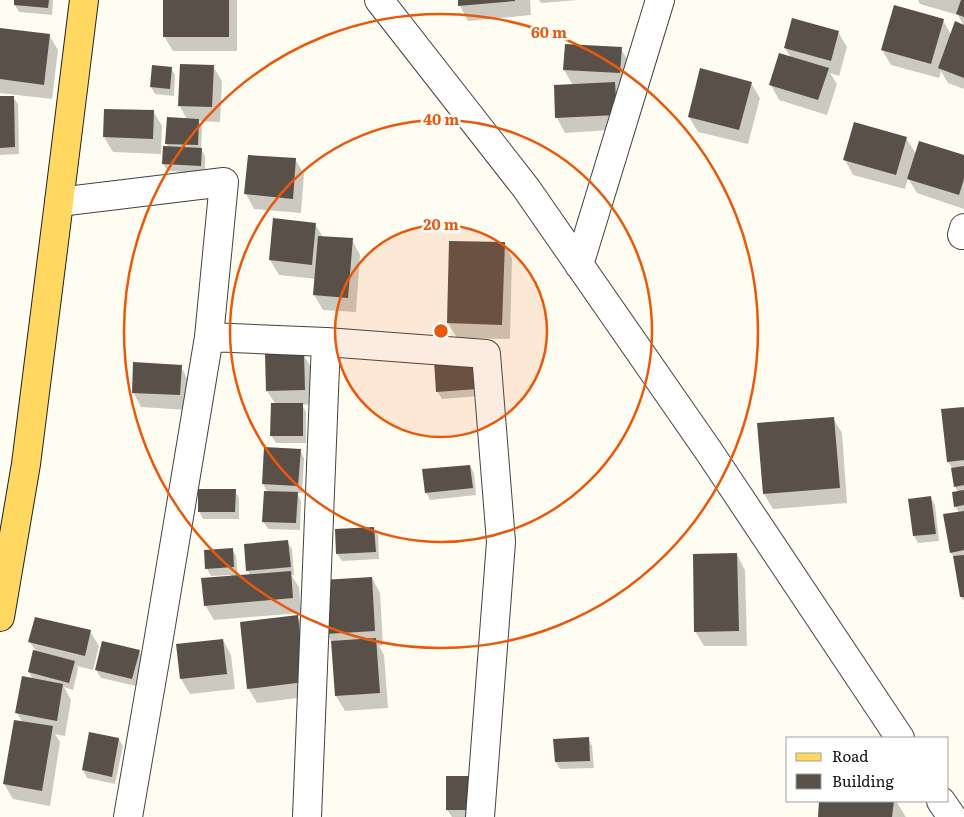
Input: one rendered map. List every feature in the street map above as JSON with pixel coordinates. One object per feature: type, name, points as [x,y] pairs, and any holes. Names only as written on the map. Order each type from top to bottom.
[{"type":"main road","points":[[1,605],[26,464],[84,0]]},
{"type":"street","points":[[379,0],[526,188],[710,453],[899,737]]},
{"type":"street","points":[[579,265],[660,0]]},
{"type":"street","points":[[59,202],[224,182],[208,337],[128,817]]},
{"type":"street","points":[[208,337],[326,342],[486,354],[501,542],[480,817]]},
{"type":"street","points":[[307,817],[326,342]]},
{"type":"street","points":[[943,802],[952,817]]},
{"type":"building","points":[[14,0],[49,0],[48,8],[14,5]]},
{"type":"building","points":[[163,0],[229,0],[229,37],[163,37]]},
{"type":"building","points":[[458,0],[515,0],[515,1],[458,6]]},
{"type":"building","points":[[961,0],[964,0],[964,17],[956,14]]},
{"type":"building","points":[[894,5],[944,19],[931,64],[881,50]]},
{"type":"building","points":[[792,18],[839,31],[831,61],[784,48]]},
{"type":"building","points":[[955,21],[964,25],[964,78],[938,68]]},
{"type":"building","points":[[0,28],[50,34],[44,85],[0,79]]},
{"type":"building","points":[[565,44],[622,47],[620,73],[563,70]]},
{"type":"building","points":[[779,53],[829,68],[818,100],[769,85]]},
{"type":"building","points":[[180,64],[214,65],[212,107],[178,106]]},
{"type":"building","points":[[152,65],[172,67],[170,89],[150,87]]},
{"type":"building","points":[[700,68],[752,82],[739,130],[688,117]]},
{"type":"building","points":[[615,82],[617,115],[555,118],[554,85]]},
{"type":"building","points":[[0,96],[14,96],[15,147],[0,148]]},
{"type":"building","points":[[104,109],[154,110],[153,139],[103,137]]},
{"type":"building","points":[[167,117],[199,119],[198,145],[165,144]]},
{"type":"building","points":[[854,122],[907,137],[896,175],[843,160]]},
{"type":"building","points":[[919,141],[964,155],[964,179],[959,195],[907,179]]},
{"type":"building","points":[[163,146],[202,148],[201,166],[162,164]]},
{"type":"building","points":[[248,155],[296,158],[293,199],[244,194]]},
{"type":"building","points":[[273,218],[316,223],[312,265],[269,260]]},
{"type":"building","points":[[318,236],[353,238],[348,298],[313,295]]},
{"type":"building","points":[[449,241],[505,242],[502,325],[447,323]]},
{"type":"building","points":[[304,353],[305,390],[266,391],[265,354]]},
{"type":"building","points":[[474,357],[477,389],[436,392],[434,361]]},
{"type":"building","points":[[133,362],[182,365],[180,395],[132,393]]},
{"type":"building","points":[[271,403],[303,403],[303,436],[270,436]]},
{"type":"building","points":[[964,407],[964,460],[947,462],[941,409]]},
{"type":"building","points":[[834,417],[840,488],[763,494],[757,423]]},
{"type":"building","points":[[264,447],[301,449],[298,486],[262,484]]},
{"type":"building","points":[[470,465],[473,488],[425,493],[422,469]]},
{"type":"building","points":[[964,466],[964,485],[954,487],[951,468]]},
{"type":"building","points":[[198,489],[236,489],[235,512],[198,512]]},
{"type":"building","points":[[964,490],[964,505],[954,507],[952,492]]},
{"type":"building","points":[[264,491],[298,492],[296,523],[262,522]]},
{"type":"building","points":[[931,496],[936,534],[913,536],[908,499]]},
{"type":"building","points":[[964,511],[964,550],[950,553],[943,514]]},
{"type":"building","points":[[374,527],[376,552],[336,554],[335,529]]},
{"type":"building","points":[[288,540],[291,567],[246,571],[244,544]]},
{"type":"building","points":[[233,548],[234,567],[205,569],[204,550]]},
{"type":"building","points":[[737,553],[739,631],[694,632],[693,554]]},
{"type":"building","points":[[964,555],[964,597],[960,597],[953,556]]},
{"type":"building","points":[[291,571],[293,598],[204,606],[201,578]]},
{"type":"building","points":[[372,577],[375,631],[325,634],[322,580]]},
{"type":"building","points":[[298,615],[305,682],[247,689],[240,622]]},
{"type":"building","points":[[35,617],[91,630],[85,656],[28,642]]},
{"type":"building","points":[[376,638],[380,693],[335,696],[331,641]]},
{"type":"building","points":[[223,639],[227,674],[180,679],[176,644]]},
{"type":"building","points":[[102,641],[140,650],[132,679],[95,670]]},
{"type":"building","points":[[33,650],[75,661],[69,683],[28,672]]},
{"type":"building","points":[[22,676],[63,684],[57,721],[15,713]]},
{"type":"building","points":[[14,720],[53,726],[42,791],[3,784]]},
{"type":"building","points":[[89,732],[119,738],[112,777],[82,770]]},
{"type":"building","points":[[589,737],[590,761],[555,762],[553,739]]},
{"type":"building","points":[[446,776],[471,776],[471,810],[446,810]]},
{"type":"building","points":[[819,802],[894,802],[892,817],[818,817]]}]
